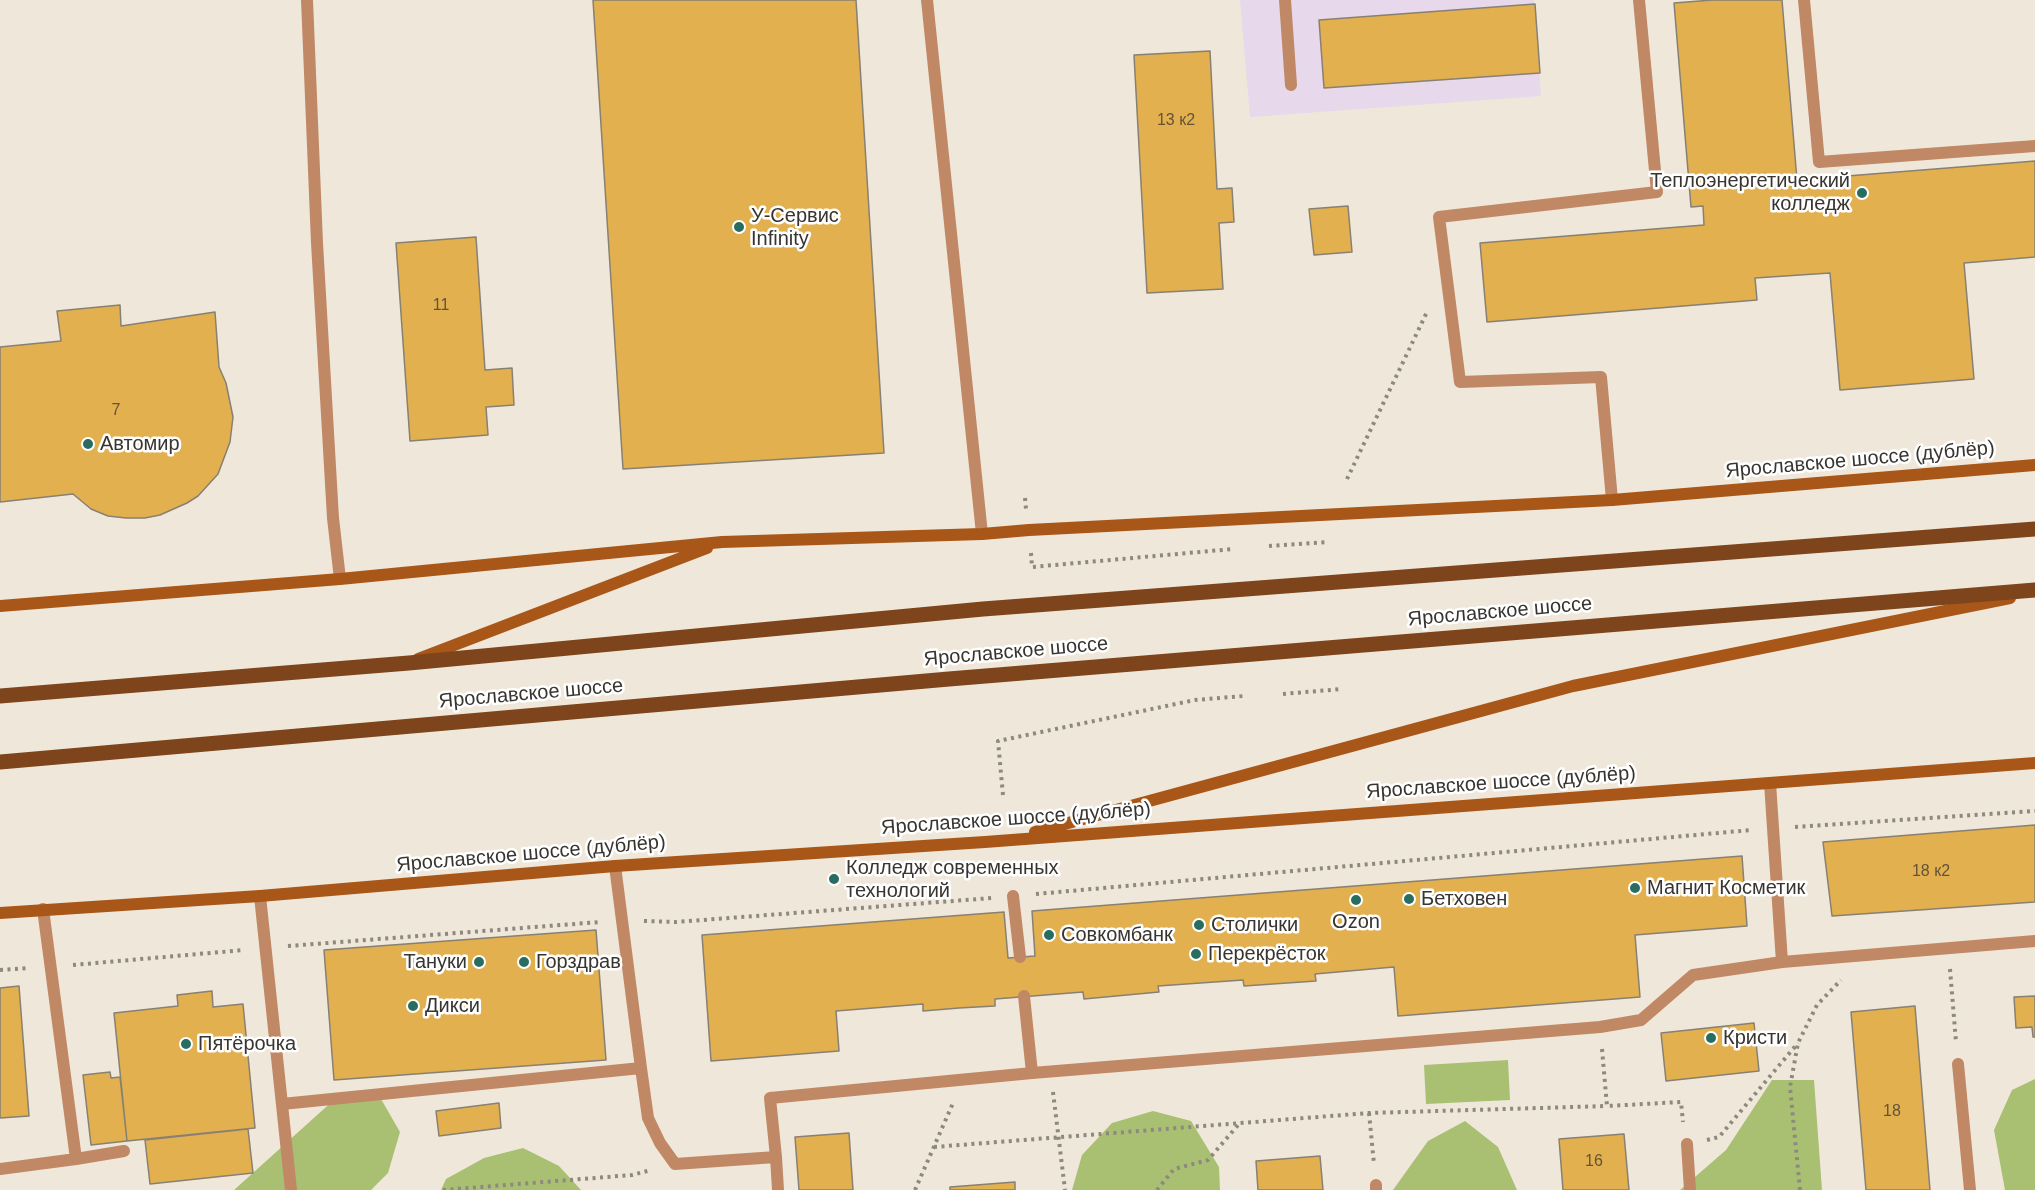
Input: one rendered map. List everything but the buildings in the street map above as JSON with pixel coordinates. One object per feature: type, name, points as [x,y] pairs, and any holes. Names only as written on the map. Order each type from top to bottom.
[{"type":"main road","points":[[0,696],[409,663],[983,609],[2035,529]]},
{"type":"main road","name":"Ярославское шоссе","points":[[0,762],[949,679],[2035,591]]},
{"type":"street","name":"Ярославское шоссе (дублёр)","points":[[0,606],[340,579],[722,542],[982,534],[1612,500],[2035,465]]},
{"type":"street","points":[[409,663],[722,542]]},
{"type":"street","points":[[1008,840],[1573,686],[2035,591]]},
{"type":"street","name":"Ярославское шоссе (дублёр)","points":[[0,913],[260,896],[615,866],[1008,840],[2035,763]]},
{"type":"lane","points":[[307,0],[317,232],[332,495],[340,579]]},
{"type":"lane","points":[[927,0],[982,534]]},
{"type":"lane","points":[[1285,0],[1291,85]]},
{"type":"lane","points":[[1612,500],[1601,377],[1460,382],[1439,217],[1657,192],[1639,0]]},
{"type":"lane","points":[[1804,0],[1819,162],[2035,146]]},
{"type":"lane","points":[[1770,783],[1782,962]]},
{"type":"lane","points":[[615,866],[648,1118],[660,1143],[675,1164],[776,1157]]},
{"type":"lane","points":[[260,896],[291,1190]]},
{"type":"lane","points":[[1013,896],[1020,957]]},
{"type":"lane","points":[[43,909],[76,1159]]},
{"type":"lane","points":[[778,1190],[770,1098],[1032,1072],[1600,1027],[1641,1020],[1693,975],[1782,962],[2035,941]]},
{"type":"lane","points":[[1024,996],[1032,1072]]},
{"type":"lane","points":[[1958,1064],[1970,1190]]},
{"type":"lane","points":[[282,1104],[641,1068]]},
{"type":"lane","points":[[1687,1144],[1690,1190]]},
{"type":"lane","points":[[0,1169],[124,1151]]},
{"type":"path","points":[[1347,479],[1446,272]]},
{"type":"path","points":[[1269,546],[1328,542]]},
{"type":"path","points":[[1185,552],[1233,549]]},
{"type":"path","points":[[1283,694],[1342,689]]},
{"type":"path","points":[[1004,795],[998,741],[1195,700],[1244,696]]},
{"type":"path","points":[[1949,948],[1958,1064]]},
{"type":"path","points":[[1687,1144],[1719,1137],[1798,1043],[1817,1005],[1864,955]]},
{"type":"path","points":[[1600,1027],[1607,1106]]},
{"type":"path","points":[[1798,1043],[1790,1087],[1800,1190]]},
{"type":"path","points":[[1051,1071],[1065,1190]]},
{"type":"path","points":[[915,1190],[963,1079]]},
{"type":"path","points":[[934,1148],[1369,1113],[1681,1102]]},
{"type":"path","points":[[1369,1113],[1376,1188]]},
{"type":"path","points":[[1157,1190],[1174,1169],[1208,1160],[1239,1124]]},
{"type":"path","points":[[443,1190],[632,1175],[675,1164]]},
{"type":"shaded area","points":[[1240,0],[1534,0],[1541,96],[1250,117]]},
{"type":"green space","points":[[1508,1060],[1510,1100],[1426,1104],[1424,1065]]},
{"type":"green space","points":[[2035,1079],[2035,1190],[2005,1190],[1994,1130],[2012,1090]]},
{"type":"green space","points":[[1772,1080],[1814,1080],[1822,1190],[1680,1190],[1726,1150]]},
{"type":"green space","points":[[377,1092],[400,1132],[388,1173],[371,1190],[234,1190],[336,1098]]},
{"type":"green space","points":[[1153,1111],[1191,1121],[1219,1167],[1220,1190],[1072,1190],[1082,1155],[1112,1123]]},
{"type":"green space","points":[[1465,1121],[1498,1147],[1517,1190],[1393,1190],[1428,1141]]},
{"type":"green space","points":[[523,1148],[559,1166],[581,1190],[441,1190],[446,1179],[484,1158]]},
{"type":"place","name":"Теплоэнергетический колледж","points":[[1862,193]]},
{"type":"place","name":"У-Сервис Infinity","points":[[739,227]]},
{"type":"place","name":"Автомир","points":[[88,444]]},
{"type":"place","name":"Колледж современных технологий","points":[[834,879]]},
{"type":"place","name":"Магнит Косметик","points":[[1635,888]]},
{"type":"place","name":"Бетховен","points":[[1409,899]]},
{"type":"place","name":"Ozon","points":[[1356,900]]},
{"type":"place","name":"Столички","points":[[1199,925]]},
{"type":"place","name":"Совкомбанк","points":[[1049,935]]},
{"type":"place","name":"Перекрёсток","points":[[1196,954]]},
{"type":"place","name":"Тануки","points":[[479,962]]},
{"type":"place","name":"Горздрав","points":[[524,962]]},
{"type":"place","name":"Дикси","points":[[413,1006]]},
{"type":"place","name":"Кристи","points":[[1711,1038]]},
{"type":"place","name":"Пятёрочка","points":[[186,1044]]}]
